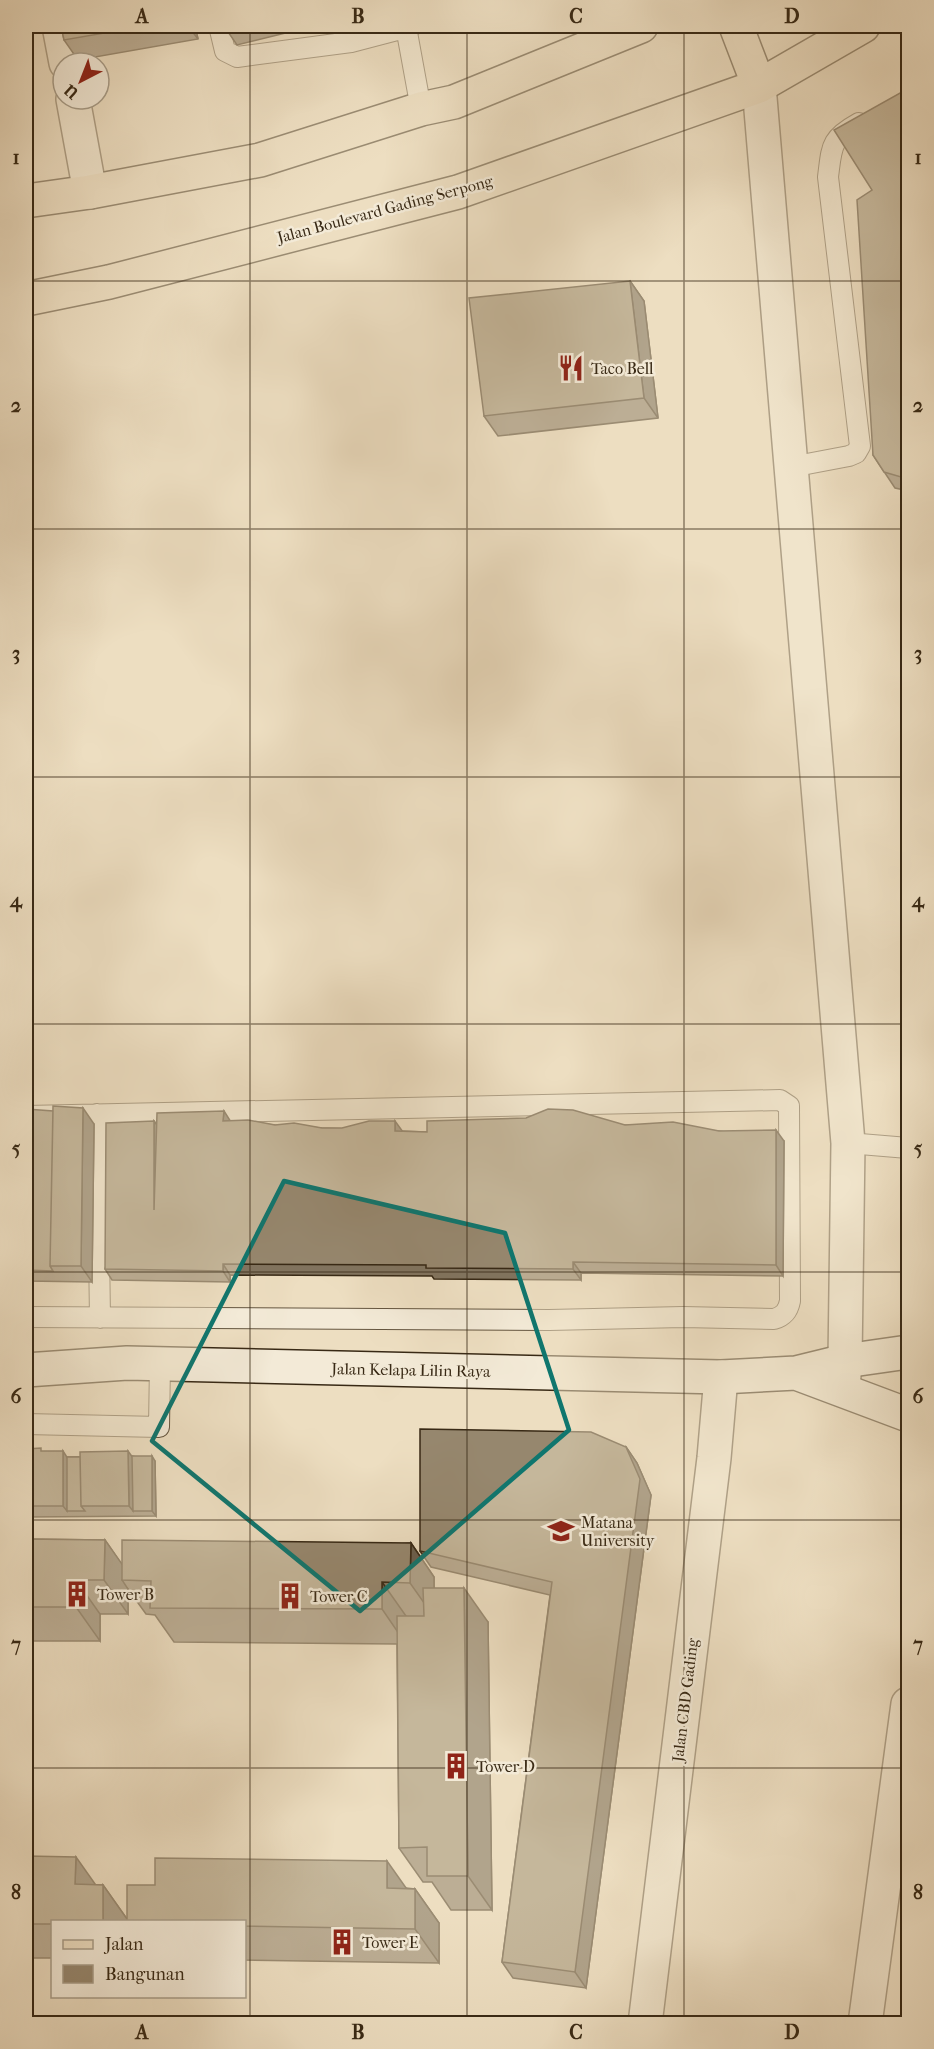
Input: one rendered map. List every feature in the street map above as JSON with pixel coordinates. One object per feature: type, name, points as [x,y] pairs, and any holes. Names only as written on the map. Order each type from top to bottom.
[{"type":"main road","points":[[26,201],[90,192],[260,160],[421,109],[454,102],[589,36],[641,26]]},
{"type":"main road","points":[[736,26],[759,86]]},
{"type":"main road","name":"Jalan Boulevard Gading Serpong","points":[[26,299],[109,282],[458,192],[759,86],[863,26]]},
{"type":"street","points":[[59,26],[64,51]]},
{"type":"street","points":[[759,86],[848,1143],[844,1377],[909,1352]]},
{"type":"street","points":[[75,111],[90,192]]},
{"type":"street","name":"Jalan Kelapa Lilin Raya","points":[[26,1370],[127,1363],[721,1377],[796,1374],[844,1377],[909,1415]]},
{"type":"street","name":"Jalan CBD Gading","points":[[645,2024],[714,1458],[721,1377]]},
{"type":"street","points":[[865,2024],[909,1704]]},
{"type":"lane","points":[[219,26],[225,51],[237,57],[351,42],[409,26],[421,109]]},
{"type":"lane","points":[[791,467],[849,456],[856,453],[860,446],[828,177],[831,153],[837,138],[842,132],[880,111]]},
{"type":"lane","points":[[26,1116],[777,1099],[789,1106],[790,1301],[789,1308],[780,1317],[774,1319],[26,1317]]},
{"type":"lane","points":[[98,1114],[100,1318]]},
{"type":"lane","points":[[848,1143],[909,1148]]},
{"type":"lane","points":[[26,1424],[159,1427],[160,1364]]},
{"type":"highlighted area","points":[[284,1181],[505,1233],[569,1430],[360,1611],[152,1441]]},
{"type":"building","points":[[61,26],[145,26],[64,40]]},
{"type":"building","points":[[225,26],[241,26],[226,29]]},
{"type":"building","points":[[909,88],[909,472],[901,477],[884,472],[873,455],[857,200],[872,190],[834,130]]},
{"type":"building","name":"Taco Bell","points":[[630,281],[644,398],[484,416],[469,298]]},
{"type":"building","points":[[53,1106],[83,1108],[81,1266],[50,1266]]},
{"type":"building","points":[[26,1109],[53,1111],[50,1266],[53,1271],[26,1270]]},
{"type":"building","points":[[548,1109],[573,1110],[625,1125],[673,1122],[719,1131],[776,1130],[776,1265],[573,1262],[573,1269],[426,1268],[426,1265],[223,1264],[223,1271],[105,1269],[106,1123],[154,1121],[154,1210],[157,1113],[224,1111],[223,1121],[248,1120],[275,1125],[294,1123],[322,1128],[342,1128],[369,1121],[395,1121],[395,1131],[427,1132],[427,1121],[526,1118]]},
{"type":"building","points":[[420,1429],[591,1432],[626,1447],[640,1479],[575,1972],[502,1962],[552,1582],[420,1551]]},
{"type":"building","points":[[41,1448],[41,1451],[63,1451],[63,1506],[26,1506],[26,1449]]},
{"type":"building","points":[[128,1451],[129,1506],[81,1506],[80,1452]]},
{"type":"building","points":[[132,1456],[152,1456],[152,1511],[133,1511]]},
{"type":"building","points":[[67,1457],[80,1457],[81,1506],[85,1511],[67,1511]]},
{"type":"building","points":[[26,1539],[105,1540],[104,1580],[76,1580],[76,1607],[26,1607]]},
{"type":"building","points":[[122,1540],[411,1543],[410,1583],[382,1582],[382,1609],[150,1608],[151,1581],[122,1580]]},
{"type":"building","points":[[423,1588],[464,1588],[468,1876],[427,1876],[427,1847],[399,1848],[397,1616],[424,1616]]},
{"type":"building","points":[[26,1856],[76,1857],[75,1884],[103,1885],[103,1920],[51,1920],[51,1924],[26,1924]]},
{"type":"building","points":[[155,1858],[387,1861],[387,1888],[415,1889],[415,1929],[246,1926],[246,1920],[127,1920],[127,1885],[155,1885]]},
{"type":"place","name":"Taco Bell","points":[[571,368]]},
{"type":"place","name":"Matana University","points":[[561,1531]]},
{"type":"place","name":"Tower B","points":[[77,1594]]},
{"type":"place","name":"Tower C","points":[[290,1596]]},
{"type":"place","name":"Tower D","points":[[456,1766]]},
{"type":"place","name":"Tower E","points":[[342,1942]]}]
